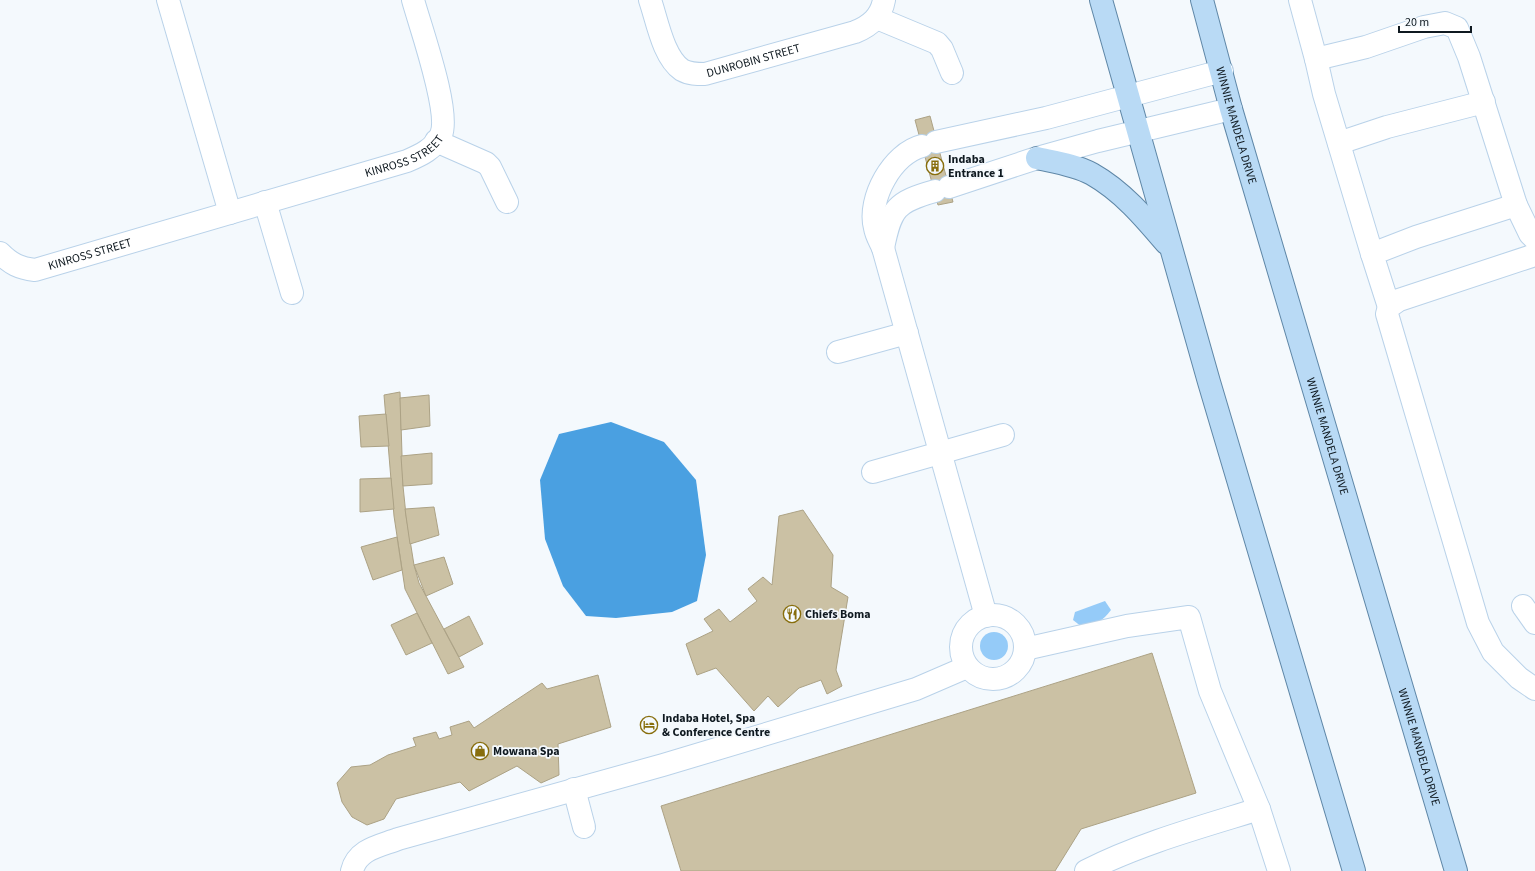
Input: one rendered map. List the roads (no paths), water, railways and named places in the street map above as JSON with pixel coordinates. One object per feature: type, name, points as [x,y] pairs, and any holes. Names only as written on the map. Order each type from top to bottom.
[{"type":"main road","points":[[1101,0],[1170,246],[1354,871]]},
{"type":"main road","name":"WINNIE MANDELA DRIVE","points":[[1202,0],[1231,109],[1456,871]]},
{"type":"main road","points":[[1037,158],[1072,166],[1096,177],[1124,196],[1170,246]]},
{"type":"street","points":[[168,0],[230,212]]},
{"type":"street","name":"KINROSS STREET","points":[[0,253],[10,264],[21,268],[35,270],[407,161],[424,153],[441,134],[443,115],[437,85],[413,0]]},
{"type":"street","name":"DUNROBIN STREET","points":[[650,0],[671,60],[682,70],[692,74],[706,74],[855,32],[866,27],[880,9]]},
{"type":"street","points":[[1300,0],[1324,94],[1389,307],[1387,314],[1390,328],[1478,623],[1493,652],[1519,678],[1535,689]]},
{"type":"street","points":[[880,9],[937,43],[942,49],[952,73]]},
{"type":"street","points":[[1316,58],[1366,47],[1424,27],[1445,23],[1457,28],[1469,57],[1516,205],[1530,234],[1535,239]]},
{"type":"street","points":[[986,616],[883,248],[874,227],[874,206],[883,180],[896,163],[915,147],[1046,118],[1222,71]]},
{"type":"street","points":[[1339,143],[1394,126],[1484,102]]},
{"type":"street","points":[[883,248],[888,224],[895,210],[904,201],[1037,158],[1137,130],[1231,109]]},
{"type":"street","points":[[436,141],[486,163],[490,167],[507,202]]},
{"type":"street","points":[[265,202],[292,292]]},
{"type":"street","points":[[1372,254],[1416,237],[1516,205]]},
{"type":"street","points":[[1389,307],[1399,300],[1419,292],[1535,255]]},
{"type":"street","points":[[838,352],[907,334]]},
{"type":"street","points":[[872,472],[1002,435]]},
{"type":"street","points":[[986,616],[1006,618],[1014,623],[1025,639],[1023,659],[1019,667],[1003,678],[993,680],[974,674],[967,667],[962,657],[961,647],[963,636],[968,627],[976,620],[986,616]]},
{"type":"street","points":[[1025,649],[1127,626],[1189,617],[1210,691],[1259,809],[1279,871]]},
{"type":"street","points":[[352,871],[356,860],[366,851],[398,839],[662,765],[916,689],[967,667]]},
{"type":"street","points":[[574,789],[584,827]]},
{"type":"street","points":[[1086,871],[1112,858],[1184,832],[1259,809]]},
{"type":"place","name":"Indaba Entrance 1","points":[[935,166]]},
{"type":"place","name":"Chiefs Boma","points":[[792,614]]},
{"type":"place","name":"Indaba Hotel, Spa & Conference Centre","points":[[649,725]]},
{"type":"place","name":"Mowana Spa","points":[[480,751]]}]
